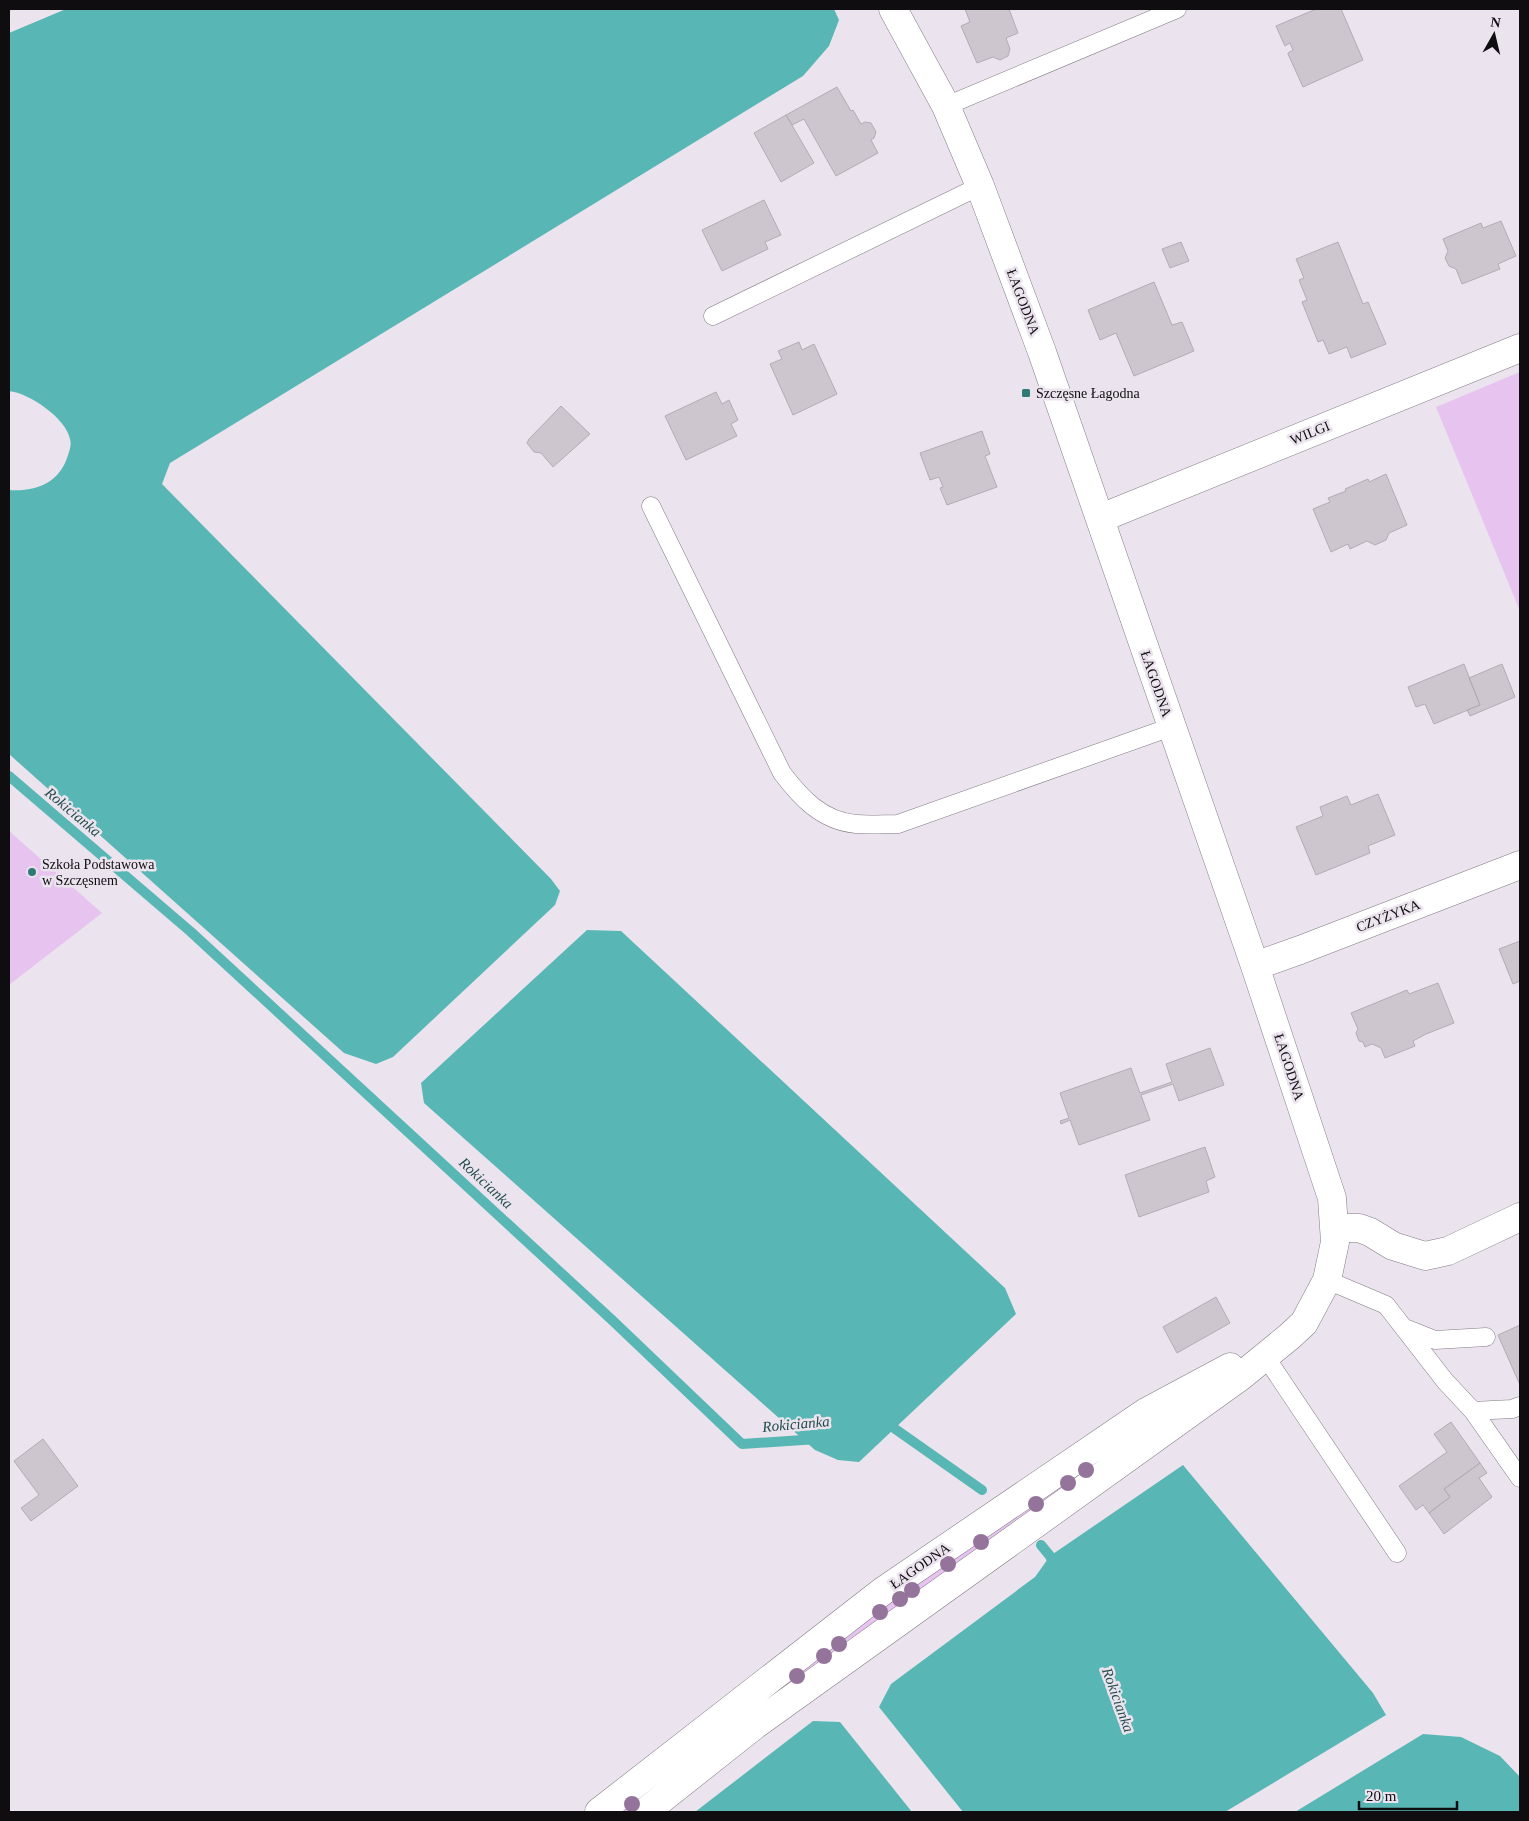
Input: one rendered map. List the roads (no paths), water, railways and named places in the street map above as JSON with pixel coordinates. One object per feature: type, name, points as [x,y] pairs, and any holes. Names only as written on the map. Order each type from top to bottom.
[{"type":"street","name":"ŁAGODNA","points":[[645,1812],[755,1725],[1240,1377],[1304,1322],[1327,1280],[1332,1261],[1335,1228],[1332,1198],[1255,966],[1171,727],[1101,518],[980,186],[946,106],[893,9]]},
{"type":"street","name":"WILGI","points":[[1101,518],[1520,348]]},
{"type":"street","name":"CZYŻYKA","points":[[1255,966],[1520,865]]},
{"type":"street","points":[[1335,1228],[1359,1228],[1370,1232],[1393,1246],[1425,1256],[1448,1251],[1520,1217]]},
{"type":"street","name":"ŁAGODNA","points":[[599,1812],[883,1591],[1103,1440],[1146,1412],[1224,1370],[1265,1356]]},
{"type":"lane","points":[[946,106],[1177,9]]},
{"type":"lane","points":[[713,316],[980,186]]},
{"type":"lane","points":[[651,506],[782,773],[799,796],[823,815],[854,824],[898,824],[1171,727]]},
{"type":"lane","points":[[1327,1280],[1386,1305],[1445,1381],[1473,1411],[1520,1478]]},
{"type":"lane","points":[[1405,1328],[1436,1340],[1486,1337]]},
{"type":"lane","points":[[1265,1356],[1397,1553]]},
{"type":"lane","points":[[1473,1411],[1512,1409],[1520,1406]]},
{"type":"water","points":[[66,9],[834,9],[839,20],[829,46],[803,76],[170,463],[162,484],[551,879],[560,891],[555,905],[393,1057],[376,1064],[344,1053],[9,754],[9,490],[36,488],[51,480],[63,467],[71,444],[62,423],[46,408],[26,396],[9,391],[9,33]]},
{"type":"water","points":[[587,930],[621,931],[1005,1288],[1016,1314],[859,1462],[838,1460],[815,1450],[424,1103],[421,1083]]},
{"type":"water","points":[[1183,1465],[1373,1693],[1386,1715],[1225,1812],[963,1812],[879,1707],[891,1684],[1035,1577],[1050,1556]]},
{"type":"water","points":[[813,1721],[840,1722],[912,1812],[695,1812]]},
{"type":"water","points":[[1423,1734],[1461,1737],[1500,1756],[1520,1777],[1520,1812],[1295,1812]]},
{"type":"waterway","name":"Rokicianka","points":[[9,776],[191,932],[612,1320],[742,1444],[818,1439]]},
{"type":"waterway","name":"Rokicianka","points":[[884,1427],[891,1426],[982,1490]]},
{"type":"waterway","name":"Rokicianka","points":[[1041,1545],[1050,1556],[1055,1569]]},
{"type":"place","name":"Szczęsne Łagodna","points":[[1026,393]]},
{"type":"place","name":"Szkoła Podstawowa w Szczęsnem","points":[[32,872]]}]
